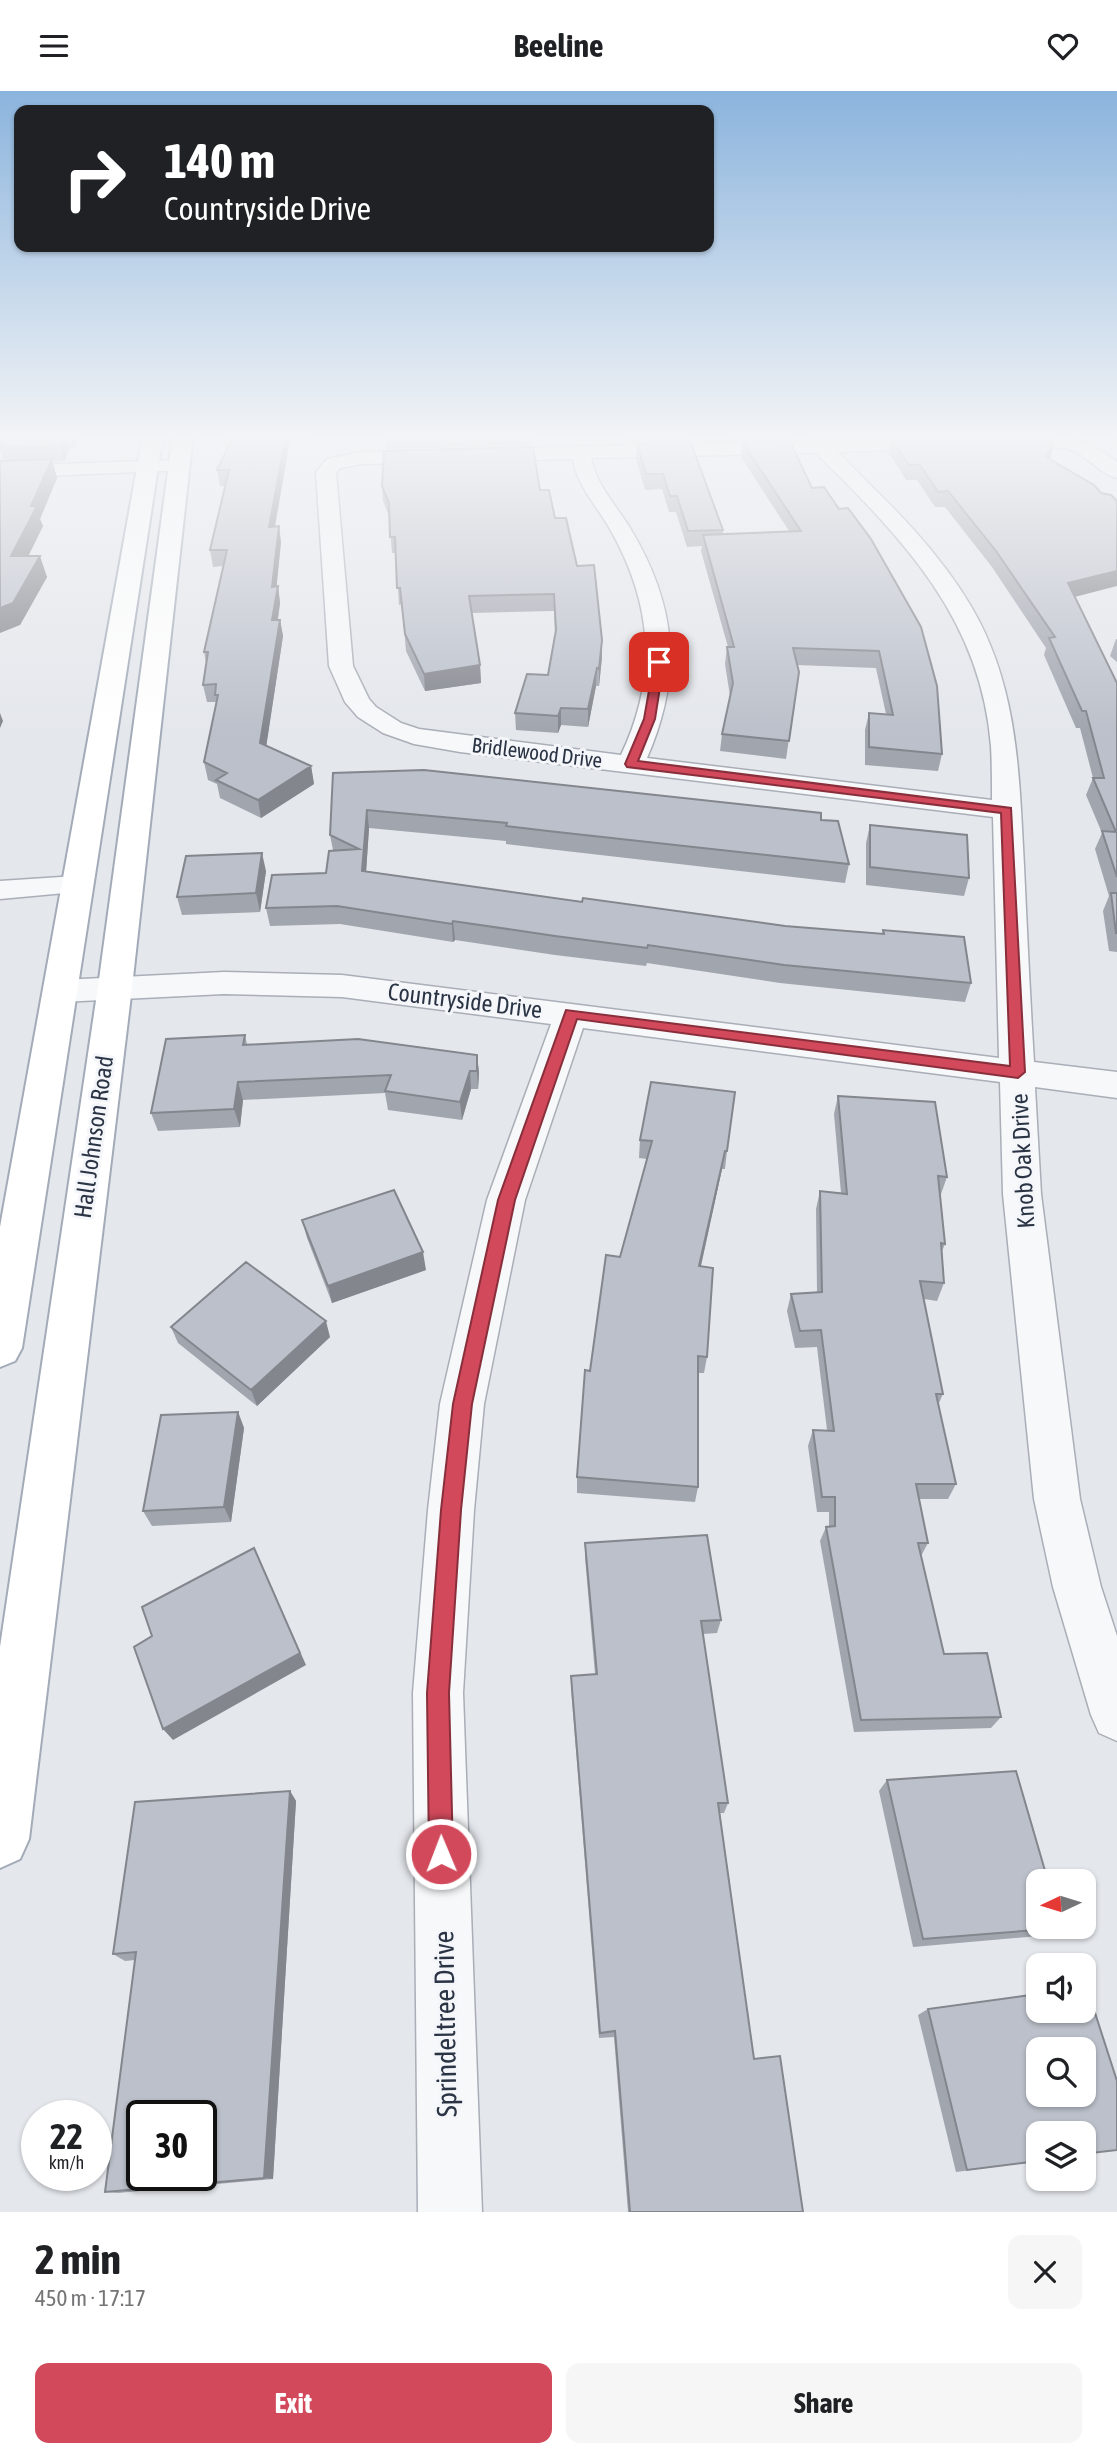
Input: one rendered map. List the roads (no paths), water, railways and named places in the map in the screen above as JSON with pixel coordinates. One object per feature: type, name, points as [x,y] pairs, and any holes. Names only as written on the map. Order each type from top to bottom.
[{"type":"main road","name":"Hall Johnson Road","points":[[0,1348],[61,991],[76,885],[152,534]]},
{"type":"main road","name":"Hall Johnson Road","points":[[0,1839],[115,986],[161,534]]},
{"type":"street","name":"Bridlewood Drive","points":[[331,534],[341,666],[358,702],[367,712],[391,728],[414,736],[460,744],[1007,810]]},
{"type":"street","points":[[623,534],[630,545],[649,592],[659,647],[658,677],[650,719],[631,764]]},
{"type":"street","name":"Knob Oak Drive","points":[[908,534],[932,562],[977,641],[990,676],[1004,744],[1022,1194],[1057,1499],[1077,1587],[1117,1715]]},
{"type":"street","points":[[0,890],[76,885]]},
{"type":"street","name":"Countryside Drive","points":[[61,991],[115,986],[224,983],[342,986],[1117,1085]]},
{"type":"street","name":"Sprindeltree Drive","points":[[450,2212],[438,1693],[451,1510],[462,1404],[506,1200],[571,1014]]}]
